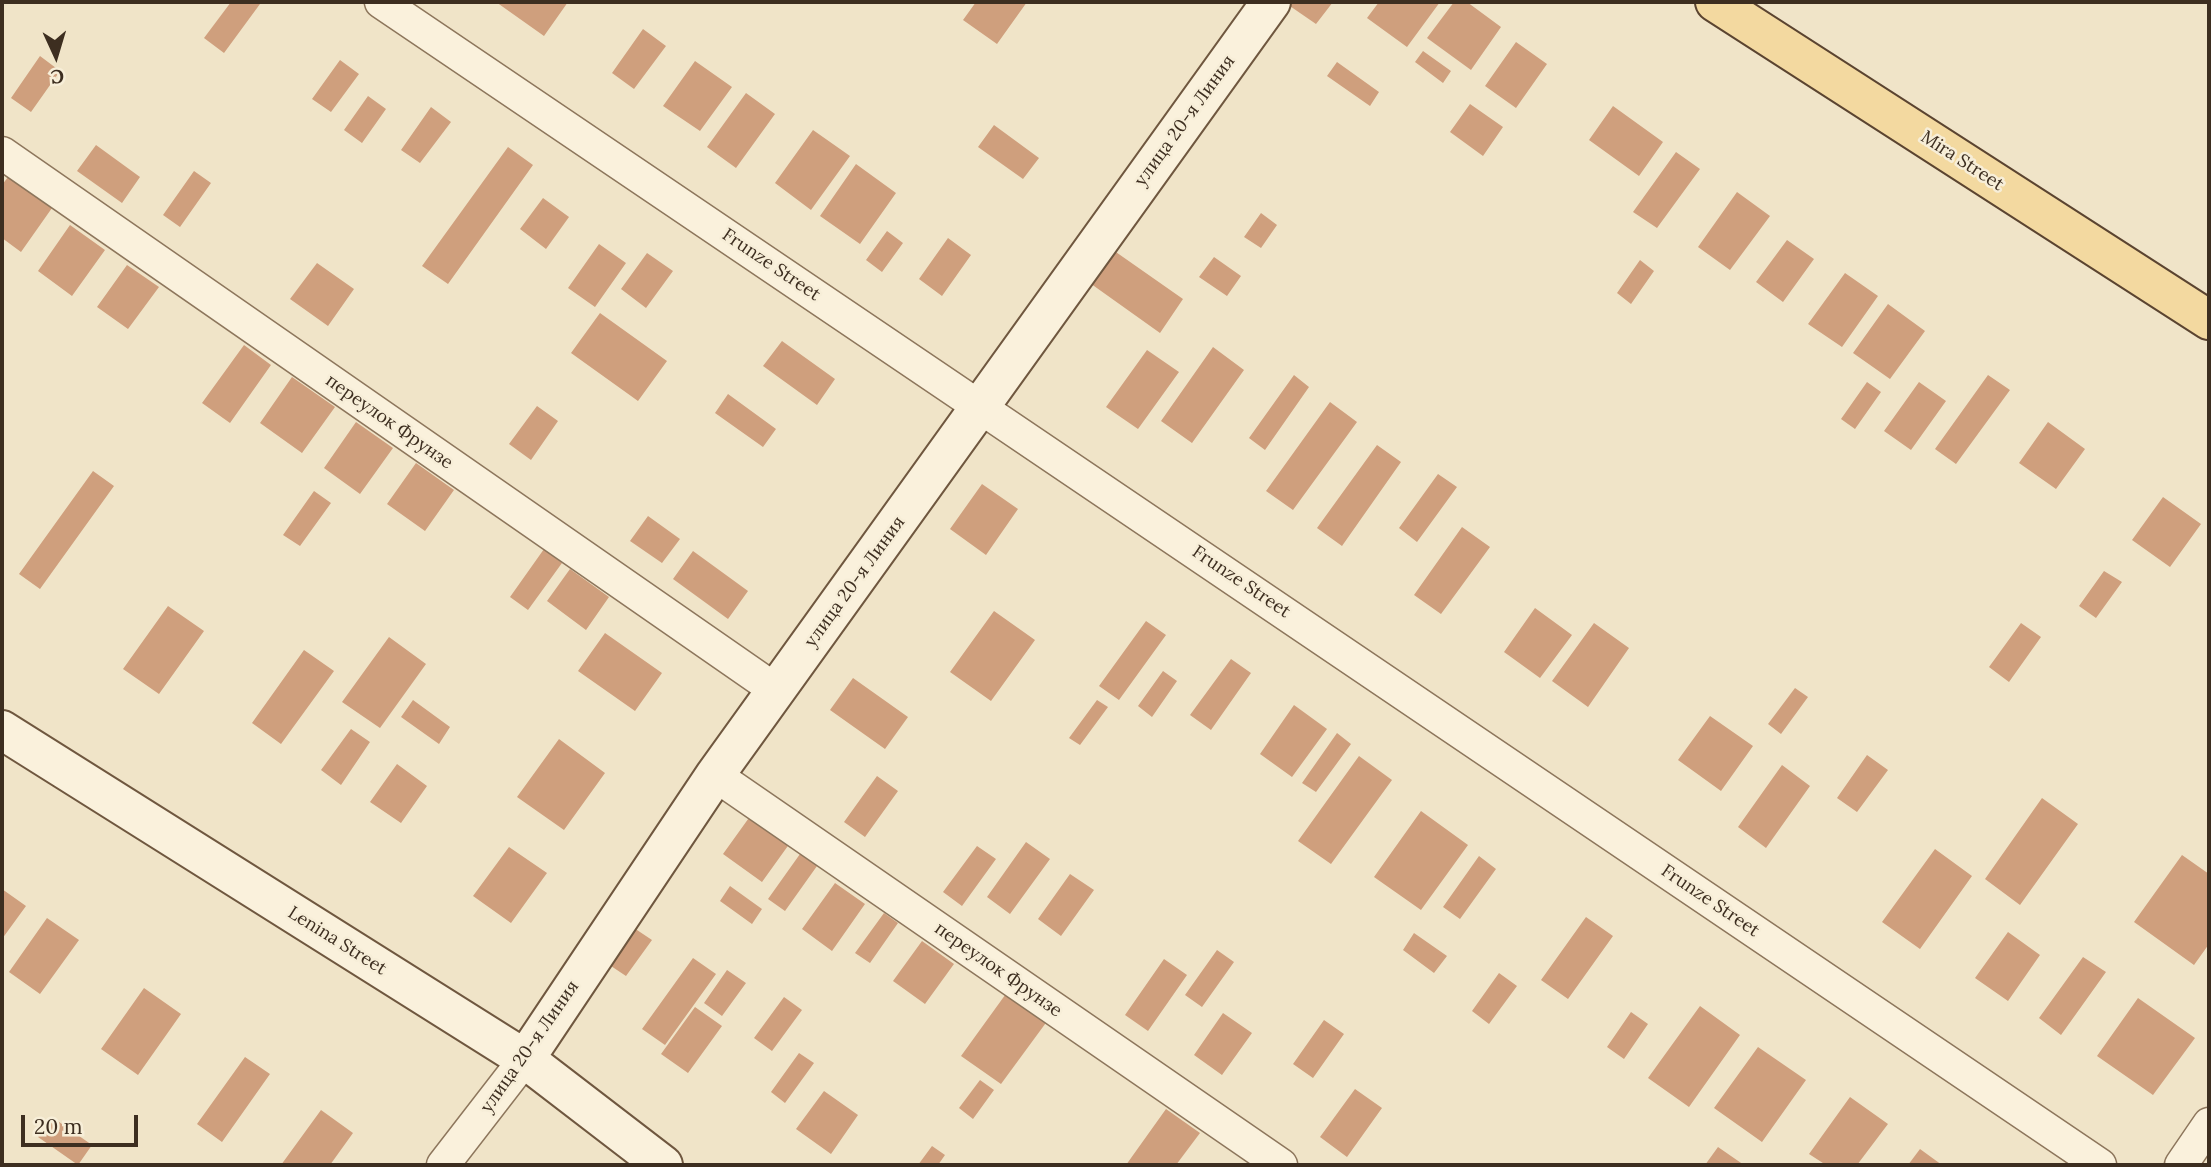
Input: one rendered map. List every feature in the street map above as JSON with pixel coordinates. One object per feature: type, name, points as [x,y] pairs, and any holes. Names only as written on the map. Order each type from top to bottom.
[{"type":"main road","name":"улица 20-я Линия","points":[[524,1059],[715,775],[1271,2]]},
{"type":"main road","name":"Mira Street","points":[[1715,2],[2209,320]]},
{"type":"main road","name":"Lenina Street","points":[[2,730],[524,1059],[663,1165]]},
{"type":"street","name":"Frunze Street","points":[[381,2],[416,12],[981,406],[2100,1165]]},
{"type":"street","name":"переулок Фрунзе","points":[[2,153],[777,691]]},
{"type":"street","name":"переулок Фрунзе","points":[[715,775],[1281,1165]]},
{"type":"street","name":"улица 20-я Линия","points":[[443,1165],[524,1059]]},
{"type":"street","points":[[2180,1165],[2209,1124]]},
{"type":"building","points":[[231,2],[260,4],[224,53],[204,38]]},
{"type":"building","points":[[496,2],[568,2],[544,36]]},
{"type":"building","points":[[976,2],[1027,2],[997,44],[963,20]]},
{"type":"building","points":[[1284,2],[1333,2],[1316,24]]},
{"type":"building","points":[[1379,2],[1440,2],[1407,47],[1367,18]]},
{"type":"building","points":[[1454,2],[1467,2],[1501,27],[1471,70],[1427,38]]},
{"type":"building","points":[[643,29],[666,46],[634,89],[612,73]]},
{"type":"building","points":[[1516,42],[1547,64],[1516,108],[1485,86]]},
{"type":"building","points":[[1423,51],[1451,71],[1443,83],[1415,62]]},
{"type":"building","points":[[40,56],[60,71],[31,112],[11,98]]},
{"type":"building","points":[[340,60],[359,74],[331,112],[312,99]]},
{"type":"building","points":[[695,61],[732,87],[700,131],[663,106]]},
{"type":"building","points":[[1337,62],[1379,92],[1370,106],[1327,76]]},
{"type":"building","points":[[746,93],[775,114],[736,168],[707,147]]},
{"type":"building","points":[[368,96],[386,109],[362,143],[344,130]]},
{"type":"building","points":[[1470,104],[1503,127],[1483,156],[1450,132]]},
{"type":"building","points":[[1613,106],[1663,142],[1639,176],[1589,140]]},
{"type":"building","points":[[431,107],[451,122],[420,163],[401,150]]},
{"type":"building","points":[[994,125],[1039,158],[1023,179],[978,147]]},
{"type":"building","points":[[813,130],[850,156],[811,210],[775,183]]},
{"type":"building","points":[[96,145],[140,177],[122,203],[77,171]]},
{"type":"building","points":[[508,147],[533,165],[448,284],[422,266]]},
{"type":"building","points":[[1676,152],[1700,169],[1657,228],[1633,212]]},
{"type":"building","points":[[856,164],[896,193],[860,244],[820,216]]},
{"type":"building","points":[[194,171],[211,183],[180,227],[163,215]]},
{"type":"building","points":[[8,177],[52,208],[21,252],[2,238],[2,185]]},
{"type":"building","points":[[1737,192],[1770,216],[1730,270],[1698,247]]},
{"type":"building","points":[[543,198],[569,217],[546,249],[520,229]]},
{"type":"building","points":[[1261,213],[1277,225],[1261,248],[1244,237]]},
{"type":"building","points":[[70,225],[105,250],[72,296],[38,271]]},
{"type":"building","points":[[887,231],[903,243],[882,272],[866,260]]},
{"type":"building","points":[[948,238],[971,255],[942,296],[919,279]]},
{"type":"building","points":[[1787,240],[1814,259],[1783,302],[1756,282]]},
{"type":"building","points":[[1103,243],[1183,299],[1160,333],[1080,276]]},
{"type":"building","points":[[599,244],[626,263],[595,307],[568,288]]},
{"type":"building","points":[[647,253],[673,271],[646,308],[621,289]]},
{"type":"building","points":[[1214,257],[1241,276],[1227,296],[1199,277]]},
{"type":"building","points":[[1640,260],[1654,271],[1631,304],[1617,293]]},
{"type":"building","points":[[317,263],[354,289],[328,326],[290,299]]},
{"type":"building","points":[[127,265],[159,287],[128,329],[97,307]]},
{"type":"building","points":[[1845,273],[1878,296],[1842,347],[1808,324]]},
{"type":"building","points":[[1888,304],[1925,331],[1890,379],[1853,353]]},
{"type":"building","points":[[600,313],[667,361],[638,401],[571,353]]},
{"type":"building","points":[[782,341],[835,379],[817,405],[763,366]]},
{"type":"building","points":[[244,345],[271,365],[230,423],[202,403]]},
{"type":"building","points":[[1213,347],[1244,370],[1192,443],[1161,421]]},
{"type":"building","points":[[1147,350],[1179,372],[1138,429],[1106,407]]},
{"type":"building","points":[[1294,375],[1309,387],[1265,450],[1249,438]]},
{"type":"building","points":[[1988,375],[2010,390],[1956,464],[1935,449]]},
{"type":"building","points":[[292,377],[335,407],[302,453],[260,423]]},
{"type":"building","points":[[1867,382],[1881,392],[1855,429],[1841,419]]},
{"type":"building","points":[[1919,382],[1946,401],[1911,450],[1884,431]]},
{"type":"building","points":[[728,394],[776,429],[763,447],[715,413]]},
{"type":"building","points":[[1330,402],[1357,422],[1293,510],[1266,491]]},
{"type":"building","points":[[537,406],[558,421],[531,460],[509,444]]},
{"type":"building","points":[[356,422],[393,448],[360,494],[324,468]]},
{"type":"building","points":[[2048,422],[2085,449],[2056,489],[2019,463]]},
{"type":"building","points":[[1377,445],[1401,462],[1342,546],[1317,528]]},
{"type":"building","points":[[416,463],[454,490],[425,531],[387,504]]},
{"type":"building","points":[[93,471],[114,486],[40,589],[19,574]]},
{"type":"building","points":[[1438,474],[1457,487],[1417,542],[1399,528]]},
{"type":"building","points":[[982,484],[1018,509],[986,555],[950,529]]},
{"type":"building","points":[[314,491],[331,503],[300,546],[283,535]]},
{"type":"building","points":[[2163,497],[2201,524],[2170,567],[2132,540]]},
{"type":"building","points":[[648,516],[680,539],[662,563],[630,541]]},
{"type":"building","points":[[1462,527],[1490,547],[1441,614],[1414,595]]},
{"type":"building","points":[[544,549],[562,563],[528,610],[510,597]]},
{"type":"building","points":[[693,551],[748,591],[728,619],[673,579]]},
{"type":"building","points":[[570,569],[609,597],[586,630],[547,601]]},
{"type":"building","points":[[2104,571],[2122,582],[2096,618],[2079,606]]},
{"type":"building","points":[[168,606],[204,631],[159,694],[123,669]]},
{"type":"building","points":[[1535,608],[1572,635],[1540,678],[1504,652]]},
{"type":"building","points":[[994,611],[1035,640],[991,701],[950,672]]},
{"type":"building","points":[[1146,621],[1166,635],[1119,700],[1099,686]]},
{"type":"building","points":[[1594,623],[1629,648],[1588,707],[1552,681]]},
{"type":"building","points":[[2021,623],[2041,637],[2009,682],[1989,667]]},
{"type":"building","points":[[605,633],[662,673],[635,711],[578,671]]},
{"type":"building","points":[[389,637],[426,664],[380,728],[342,702]]},
{"type":"building","points":[[304,650],[334,671],[281,744],[252,723]]},
{"type":"building","points":[[1231,659],[1251,673],[1211,730],[1190,715]]},
{"type":"building","points":[[1163,671],[1177,681],[1152,717],[1138,706]]},
{"type":"building","points":[[853,678],[908,717],[885,749],[830,710]]},
{"type":"building","points":[[1795,688],[1808,697],[1781,734],[1768,724]]},
{"type":"building","points":[[413,700],[450,727],[439,744],[401,717]]},
{"type":"building","points":[[1097,700],[1108,707],[1080,745],[1069,738]]},
{"type":"building","points":[[1294,705],[1327,729],[1292,777],[1260,754]]},
{"type":"building","points":[[1710,716],[1753,746],[1721,791],[1678,760]]},
{"type":"building","points":[[351,729],[370,742],[341,785],[321,770]]},
{"type":"building","points":[[1337,733],[1351,744],[1316,792],[1302,783]]},
{"type":"building","points":[[559,739],[605,773],[564,830],[517,797]]},
{"type":"building","points":[[1867,755],[1888,770],[1857,812],[1837,798]]},
{"type":"building","points":[[1359,756],[1392,780],[1331,864],[1298,841]]},
{"type":"building","points":[[397,764],[427,786],[401,823],[370,802]]},
{"type":"building","points":[[1782,765],[1810,786],[1766,848],[1738,827]]},
{"type":"building","points":[[877,776],[898,791],[865,837],[844,822]]},
{"type":"building","points":[[2042,798],[2078,824],[2020,905],[1985,879]]},
{"type":"building","points":[[1421,811],[1468,845],[1421,910],[1374,877]]},
{"type":"building","points":[[751,815],[790,843],[762,882],[723,854]]},
{"type":"building","points":[[1026,842],[1050,859],[1010,914],[987,897]]},
{"type":"building","points":[[977,846],[996,859],[962,906],[943,892]]},
{"type":"building","points":[[509,847],[547,873],[511,923],[473,896]]},
{"type":"building","points":[[1935,849],[1972,876],[1920,949],[1882,922]]},
{"type":"building","points":[[800,854],[817,866],[785,911],[768,899]]},
{"type":"building","points":[[2182,855],[2209,874],[2209,944],[2194,965],[2134,922]]},
{"type":"building","points":[[1479,856],[1496,869],[1460,919],[1443,907]]},
{"type":"building","points":[[1070,874],[1094,890],[1061,936],[1038,919]]},
{"type":"building","points":[[835,883],[865,904],[832,951],[802,929]]},
{"type":"building","points":[[730,886],[762,909],[752,924],[720,901]]},
{"type":"building","points":[[2,889],[26,906],[2,939]]},
{"type":"building","points":[[884,913],[898,923],[870,963],[855,953]]},
{"type":"building","points":[[1586,917],[1613,936],[1568,999],[1541,980]]},
{"type":"building","points":[[47,918],[79,940],[40,994],[9,972]]},
{"type":"building","points":[[634,928],[652,940],[626,976],[608,964]]},
{"type":"building","points":[[2008,932],[2040,955],[2008,1001],[1975,978]]},
{"type":"building","points":[[1414,933],[1447,956],[1434,973],[1403,950]]},
{"type":"building","points":[[922,941],[954,964],[925,1004],[893,981]]},
{"type":"building","points":[[1217,950],[1234,962],[1202,1007],[1185,995]]},
{"type":"building","points":[[2083,957],[2106,972],[2061,1035],[2039,1018]]},
{"type":"building","points":[[693,958],[716,974],[665,1045],[642,1029]]},
{"type":"building","points":[[1164,959],[1187,975],[1148,1031],[1125,1015]]},
{"type":"building","points":[[727,970],[746,983],[722,1016],[704,1003]]},
{"type":"building","points":[[1499,973],[1517,986],[1489,1024],[1472,1011]]},
{"type":"building","points":[[144,988],[181,1014],[138,1075],[101,1049]]},
{"type":"building","points":[[1008,991],[1048,1020],[1001,1084],[961,1056]]},
{"type":"building","points":[[784,997],[802,1010],[772,1051],[754,1038]]},
{"type":"building","points":[[2138,998],[2195,1038],[2153,1095],[2097,1056]]},
{"type":"building","points":[[1700,1006],[1740,1035],[1689,1107],[1648,1078]]},
{"type":"building","points":[[695,1007],[722,1026],[688,1073],[661,1054]]},
{"type":"building","points":[[1631,1012],[1648,1024],[1624,1059],[1607,1047]]},
{"type":"building","points":[[1223,1013],[1252,1033],[1222,1075],[1194,1055]]},
{"type":"building","points":[[1324,1020],[1344,1034],[1313,1078],[1293,1064]]},
{"type":"building","points":[[1758,1047],[1806,1080],[1762,1142],[1714,1108]]},
{"type":"building","points":[[799,1053],[814,1063],[785,1103],[771,1092]]},
{"type":"building","points":[[245,1057],[270,1074],[222,1142],[197,1124]]},
{"type":"building","points":[[980,1080],[994,1090],[973,1119],[959,1108]]},
{"type":"building","points":[[1355,1089],[1382,1108],[1347,1157],[1320,1137]]},
{"type":"building","points":[[824,1091],[858,1115],[831,1154],[796,1129]]},
{"type":"building","points":[[1850,1097],[1888,1124],[1857,1165],[1826,1165],[1809,1154]]},
{"type":"building","points":[[1166,1109],[1200,1133],[1176,1165],[1126,1165]]},
{"type":"building","points":[[321,1110],[353,1133],[330,1165],[281,1165]]},
{"type":"building","points":[[52,1117],[92,1145],[78,1165],[38,1137]]},
{"type":"building","points":[[932,1146],[945,1155],[938,1165],[918,1165]]},
{"type":"building","points":[[1718,1147],[1744,1165],[1705,1165]]},
{"type":"building","points":[[1920,1149],[1942,1165],[1908,1165]]}]
